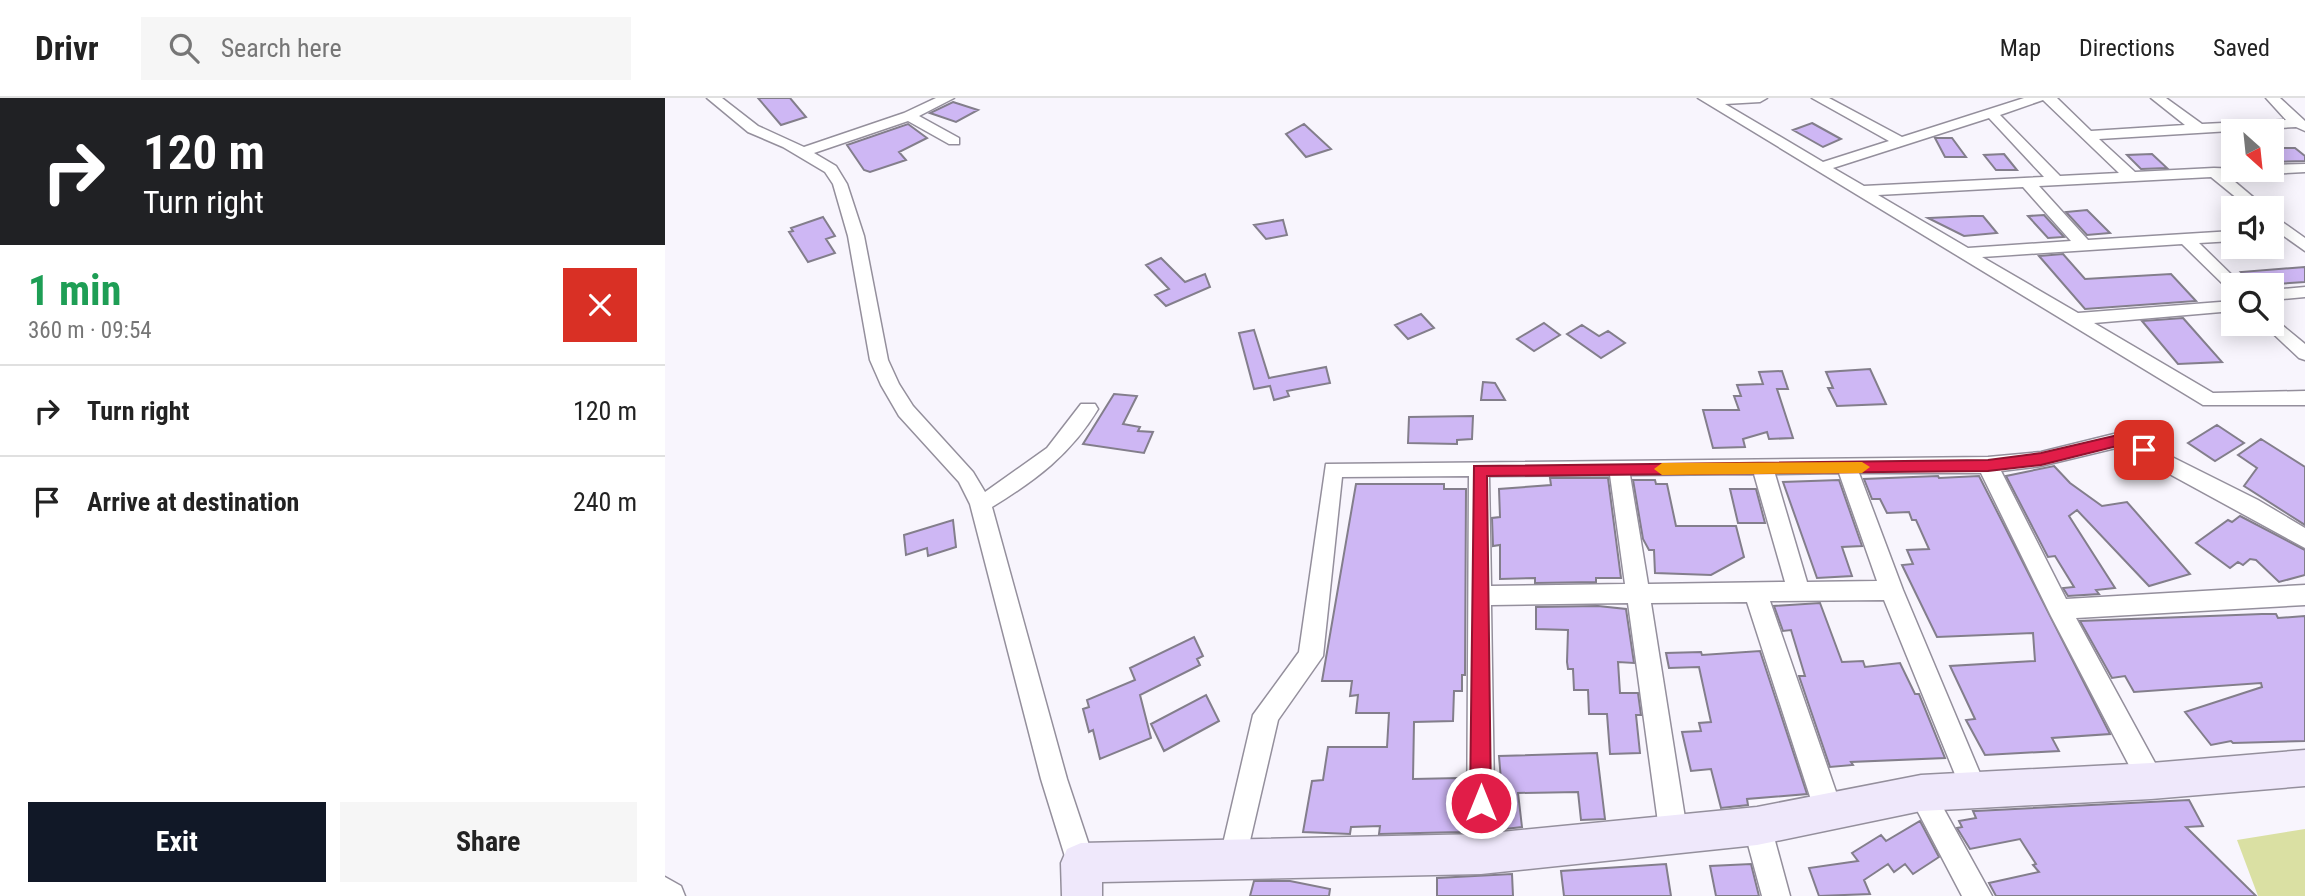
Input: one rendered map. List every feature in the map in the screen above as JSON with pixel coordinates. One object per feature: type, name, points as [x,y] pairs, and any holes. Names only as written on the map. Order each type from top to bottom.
[{"type":"street","points":[[714,98],[753,129],[803,152],[831,169],[840,184],[859,247],[879,360],[890,385],[906,411],[967,477],[981,504],[1081,879],[1233,860],[1481,854],[1757,826],[1921,793],[2151,781],[2305,768]]},
{"type":"street","points":[[803,152],[909,116],[947,98]]},
{"type":"street","points":[[1707,99],[1760,98]]},
{"type":"street","points":[[1819,98],[1901,142]]},
{"type":"street","points":[[1820,169],[2038,98]]},
{"type":"street","points":[[2049,98],[2131,177]]},
{"type":"street","points":[[2158,98],[2199,128]]},
{"type":"street","points":[[2273,98],[2302,125]]},
{"type":"street","points":[[1707,99],[2210,400],[2305,398]]},
{"type":"street","points":[[1991,113],[2055,180]]},
{"type":"street","points":[[909,116],[954,141]]},
{"type":"street","points":[[2087,135],[2302,125]]},
{"type":"street","points":[[2284,169],[2305,168]]},
{"type":"street","points":[[2214,172],[2243,196]]},
{"type":"street","points":[[1858,191],[2221,172]]},
{"type":"street","points":[[2027,182],[2083,245]]},
{"type":"street","points":[[2284,235],[2305,246]]},
{"type":"street","points":[[1962,253],[2221,237]]},
{"type":"street","points":[[2186,239],[2221,273]]},
{"type":"street","points":[[2284,294],[2305,292]]},
{"type":"street","points":[[2073,318],[2221,307]]},
{"type":"street","points":[[2284,334],[2305,354]]},
{"type":"street","points":[[2282,399],[2305,412]]},
{"type":"street","points":[[981,504],[1054,457],[1074,435],[1088,409]]},
{"type":"street","points":[[1233,860],[1266,715],[1311,656],[1333,469],[1847,468],[1988,465],[2041,459],[2122,439],[2251,506],[2305,539]]},
{"type":"street","points":[[1988,465],[2059,610],[2151,781]]},
{"type":"street","points":[[1763,468],[1799,592]]},
{"type":"street","points":[[1847,468],[1892,590],[1974,790]]},
{"type":"street","points":[[1619,469],[1674,836]]},
{"type":"street","points":[[1479,470],[1481,854]]},
{"type":"street","points":[[1479,596],[1892,590]]},
{"type":"street","points":[[1755,592],[1829,812]]},
{"type":"street","points":[[2059,610],[2305,595]]},
{"type":"street","points":[[1921,793],[1977,896]]},
{"type":"street","points":[[1757,826],[1776,896]]},
{"type":"street","points":[[665,891],[671,896]]},
{"type":"green space","points":[[2305,829],[2305,896],[2258,896],[2237,840]]},
{"type":"building","points":[[758,98],[790,98],[806,117],[781,125]]},
{"type":"building","points":[[953,102],[978,110],[956,122],[930,113]]},
{"type":"building","points":[[1812,123],[1841,139],[1823,147],[1793,130]]},
{"type":"building","points":[[908,124],[927,138],[899,152],[906,160],[870,172],[864,170],[847,145]]},
{"type":"building","points":[[1304,124],[1331,149],[1306,157],[1286,134]]},
{"type":"building","points":[[1935,138],[1952,138],[1966,157],[1945,157]]},
{"type":"building","points":[[2284,148],[2295,148],[2305,156],[2305,161],[2284,162]]},
{"type":"building","points":[[2004,154],[2017,170],[1996,170],[1984,155]]},
{"type":"building","points":[[2152,154],[2167,168],[2141,169],[2127,155]]},
{"type":"building","points":[[2087,210],[2110,233],[2087,235],[2066,212]]},
{"type":"building","points":[[2044,215],[2064,237],[2048,238],[2028,216]]},
{"type":"building","points":[[1983,216],[1997,233],[1964,236],[1928,218]]},
{"type":"building","points":[[823,217],[835,236],[826,239],[835,253],[808,262],[789,232],[793,231],[791,228]]},
{"type":"building","points":[[1283,220],[1287,235],[1266,239],[1254,225]]},
{"type":"building","points":[[2063,254],[2085,279],[2171,274],[2196,301],[2085,309],[2039,256]]},
{"type":"building","points":[[1161,258],[1185,282],[1205,274],[1210,287],[1166,306],[1155,295],[1169,289],[1146,265]]},
{"type":"building","points":[[2305,267],[2305,282],[2284,283],[2284,273],[2241,272]]},
{"type":"building","points":[[1421,314],[1434,328],[1408,339],[1395,325]]},
{"type":"building","points":[[2183,318],[2222,362],[2178,364],[2142,321]]},
{"type":"building","points":[[1544,323],[1560,335],[1534,351],[1517,339]]},
{"type":"building","points":[[1582,325],[1599,336],[1608,331],[1625,343],[1601,358],[1567,334]]},
{"type":"building","points":[[1254,330],[1269,378],[1326,367],[1330,383],[1287,391],[1289,396],[1274,400],[1270,386],[1254,389],[1239,333]]},
{"type":"building","points":[[1870,369],[1886,404],[1837,406],[1828,388],[1833,388],[1826,372]]},
{"type":"building","points":[[1782,371],[1788,389],[1777,389],[1793,438],[1769,439],[1767,432],[1743,439],[1745,447],[1713,448],[1703,410],[1739,410],[1734,396],[1741,396],[1737,385],[1763,384],[1759,372]]},
{"type":"building","points":[[1483,382],[1495,383],[1505,400],[1481,400]]},
{"type":"building","points":[[1114,394],[1137,396],[1123,424],[1140,427],[1138,431],[1153,432],[1144,453],[1083,444]]},
{"type":"building","points":[[1473,416],[1472,439],[1457,440],[1457,444],[1408,443],[1409,417]]},
{"type":"building","points":[[2217,425],[2244,443],[2215,461],[2188,443]]},
{"type":"building","points":[[2261,439],[2305,467],[2305,525],[2244,486],[2257,468],[2238,455]]},
{"type":"building","points":[[2054,466],[2070,483],[2102,506],[2127,502],[2190,574],[2149,586],[2077,510],[2069,516],[2115,588],[2096,590],[2099,594],[2068,596],[2063,588],[2074,587],[2055,556],[2048,557],[2006,476]]},
{"type":"building","points":[[1979,476],[2110,734],[2052,738],[2059,751],[1985,755],[1966,720],[1975,719],[1950,666],[2035,661],[2033,633],[1937,637],[1902,565],[1913,564],[1907,550],[1929,549],[1916,520],[1912,520],[1909,512],[1887,513],[1880,499],[1872,499],[1864,479]]},
{"type":"building","points":[[1550,478],[1608,478],[1621,578],[1596,578],[1596,582],[1535,583],[1535,578],[1500,579],[1500,545],[1493,546],[1492,518],[1500,517],[1499,489],[1551,485]]},
{"type":"building","points":[[1633,480],[1655,480],[1656,484],[1667,484],[1676,526],[1736,526],[1744,557],[1711,575],[1655,573],[1654,550],[1649,550],[1643,539]]},
{"type":"building","points":[[1839,480],[1862,546],[1842,547],[1852,576],[1817,578],[1783,482]]},
{"type":"building","points":[[1356,484],[1444,484],[1444,489],[1466,489],[1465,675],[1462,675],[1462,691],[1454,691],[1453,721],[1414,722],[1413,779],[1460,778],[1460,832],[1379,834],[1380,826],[1351,827],[1350,834],[1303,832],[1312,781],[1323,780],[1328,747],[1387,747],[1389,713],[1356,713],[1358,695],[1350,696],[1352,681],[1322,681]]},
{"type":"building","points":[[1730,489],[1756,489],[1765,523],[1738,523]]},
{"type":"building","points":[[2240,516],[2305,550],[2305,575],[2279,582],[2256,560],[2250,559],[2243,565],[2238,562],[2230,568],[2196,543],[2228,520],[2232,522]]},
{"type":"building","points":[[953,520],[956,547],[928,556],[927,548],[906,555],[904,535]]},
{"type":"building","points":[[1820,603],[1842,662],[1863,661],[1865,667],[1900,663],[1915,694],[1919,694],[1945,758],[1851,762],[1853,765],[1830,767],[1799,676],[1805,676],[1791,630],[1783,631],[1774,606]]},
{"type":"building","points":[[1598,606],[1626,609],[1634,663],[1618,662],[1620,693],[1638,693],[1641,715],[1636,715],[1640,753],[1610,754],[1607,714],[1589,714],[1588,690],[1574,690],[1573,669],[1568,669],[1567,662],[1568,630],[1536,629],[1536,607]]},
{"type":"building","points":[[2276,614],[2278,618],[2305,616],[2305,741],[2231,741],[2211,745],[2185,712],[2262,687],[2261,683],[2134,692],[2125,676],[2112,678],[2080,621]]},
{"type":"building","points":[[1194,637],[1203,656],[1197,659],[1200,665],[1140,695],[1151,738],[1100,759],[1093,730],[1089,732],[1083,709],[1089,707],[1087,700],[1135,680],[1130,668]]},
{"type":"building","points":[[1760,651],[1807,794],[1747,799],[1748,805],[1721,808],[1711,769],[1691,771],[1682,732],[1701,731],[1699,723],[1711,722],[1699,667],[1669,668],[1666,653],[1701,652],[1702,655]]},
{"type":"building","points":[[1206,695],[1219,721],[1164,751],[1151,724]]},
{"type":"building","points":[[1597,753],[1605,819],[1581,820],[1578,792],[1518,793],[1522,827],[1505,829],[1499,756]]},
{"type":"building","points":[[2189,800],[2203,826],[2186,827],[2256,896],[1996,896],[1989,883],[2039,872],[2033,865],[2036,864],[2020,839],[1970,849],[1957,828],[1962,827],[1959,821],[1976,818],[1973,811]]},
{"type":"building","points":[[1920,821],[1939,857],[1913,874],[1905,864],[1894,872],[1888,864],[1864,880],[1870,894],[1819,896],[1809,868],[1858,861],[1852,853],[1881,835],[1886,841]]},
{"type":"building","points":[[1666,864],[1671,896],[1564,896],[1561,871]]},
{"type":"building","points":[[1751,864],[1759,896],[1716,896],[1710,866]]},
{"type":"building","points":[[1512,874],[1513,896],[1437,896],[1437,878]]},
{"type":"building","points":[[1254,881],[1290,881],[1330,889],[1329,896],[1250,896]]},
{"type":"slow traffic","points":[[1662,469],[1862,467]]},
{"type":"route","points":[[1481,803],[1479,470],[1988,465],[2041,459],[2122,439],[2144,450]]}]
